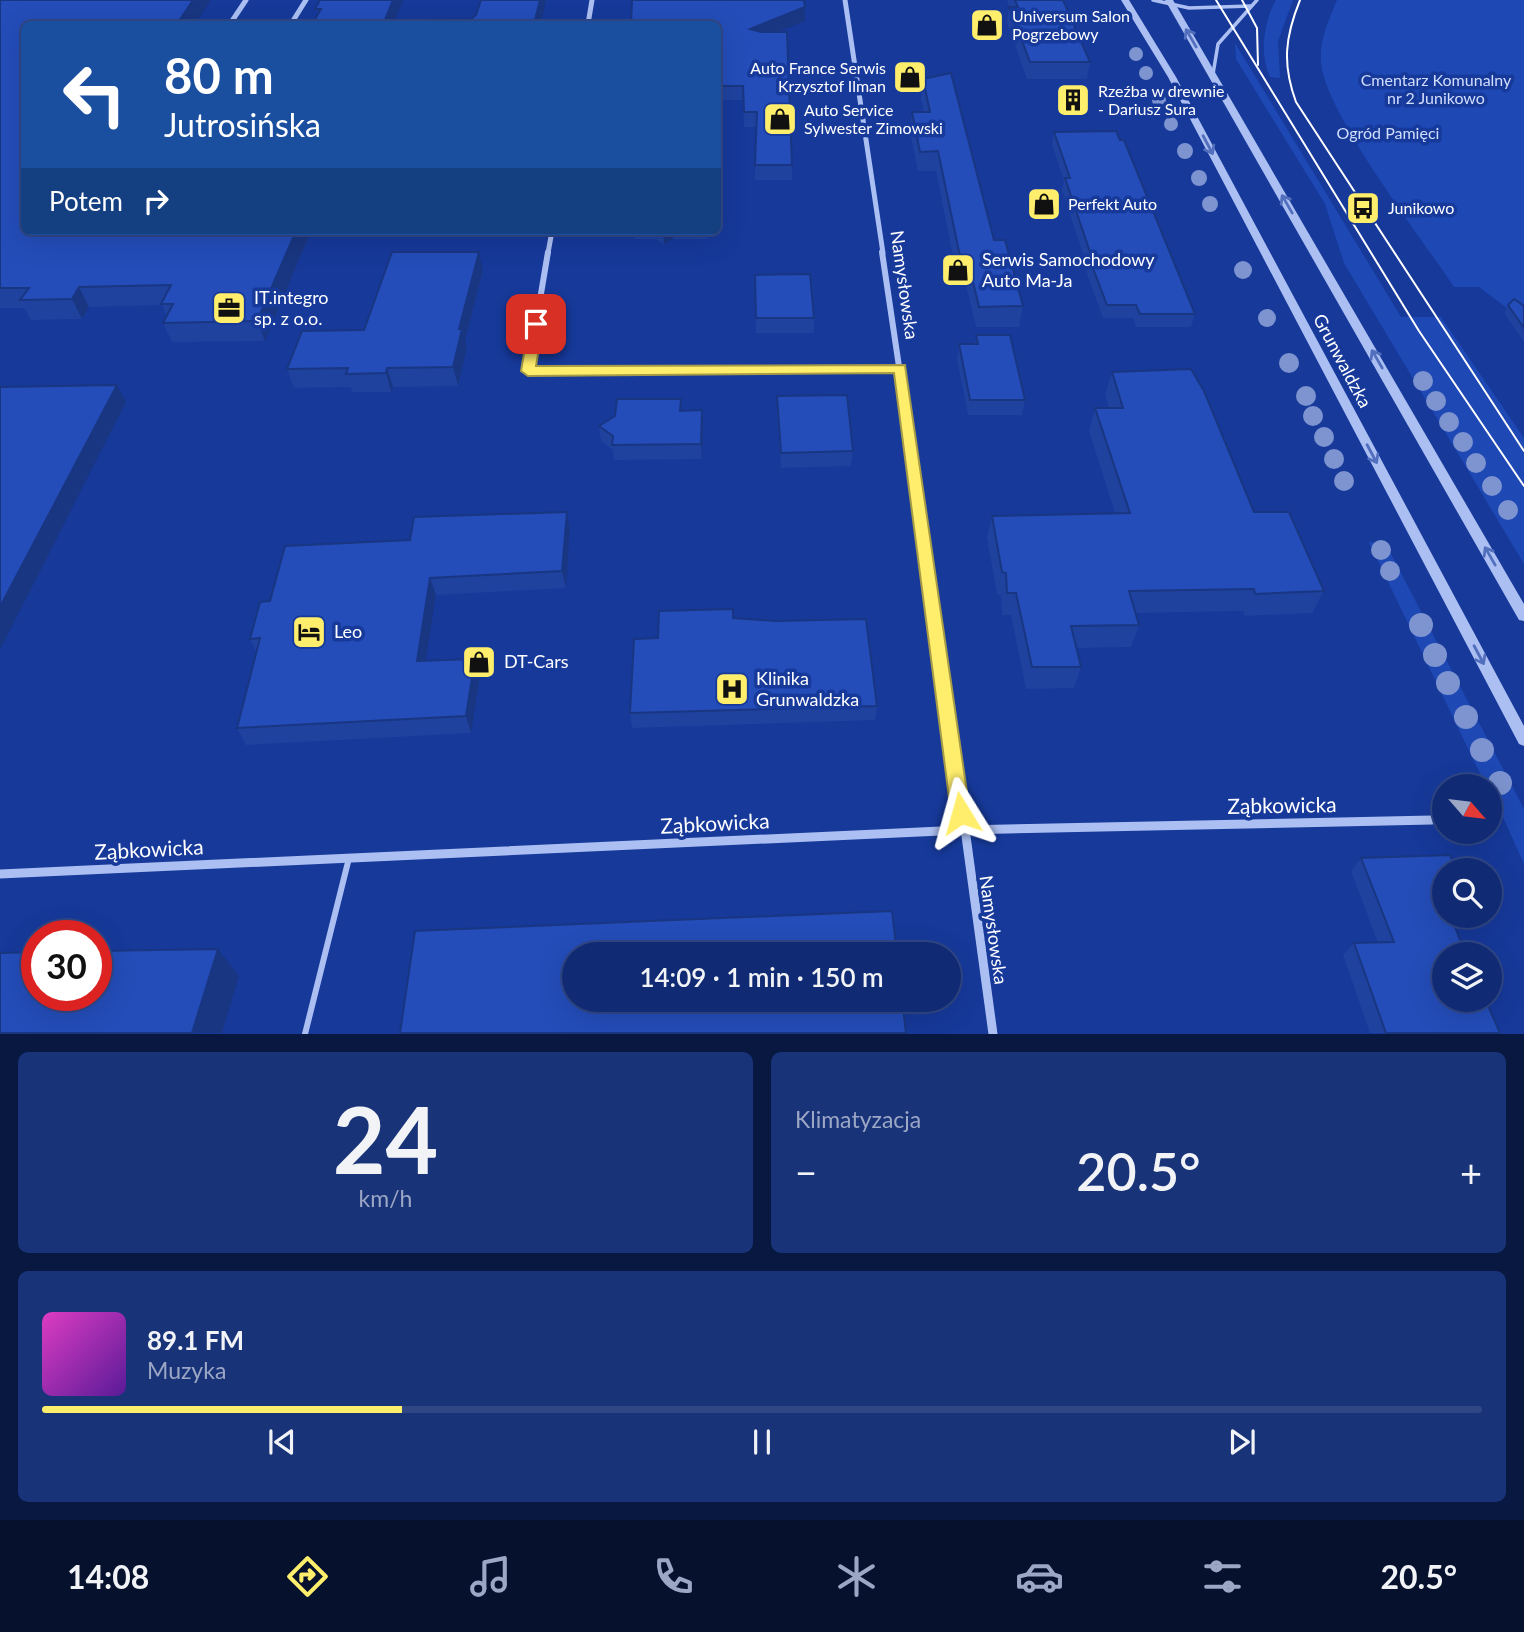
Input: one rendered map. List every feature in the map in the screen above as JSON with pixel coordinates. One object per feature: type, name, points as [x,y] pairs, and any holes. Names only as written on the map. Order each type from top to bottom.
[{"type":"street","points":[[232,21],[246,0]]},
{"type":"street","points":[[293,21],[306,0]]},
{"type":"street","points":[[588,21],[592,0]]},
{"type":"street","name":"Namysłowska","points":[[845,0],[900,368],[993,1034]]},
{"type":"street","name":"Grunwaldzka","points":[[1125,0],[1176,85],[1524,740]]},
{"type":"street","name":"Grunwaldzka","points":[[1171,3],[1524,616]]},
{"type":"street","points":[[551,235],[528,371],[900,368]]},
{"type":"street","name":"Ząbkowicka","points":[[0,874],[963,830],[1432,820]]},
{"type":"lane","points":[[1153,0],[1221,9],[1251,6]]},
{"type":"lane","points":[[1213,77],[1217,44],[1257,0]]},
{"type":"lane","points":[[305,1034],[349,858]]},
{"type":"green space","points":[[1276,0],[1293,0],[1278,41],[1280,78],[1270,77],[1264,48],[1266,27]]},
{"type":"green space","name":"Cmentarz Komunalny nr 2 Junikowo","points":[[1337,0],[1524,0],[1524,321],[1479,287],[1454,287],[1356,143],[1327,85],[1321,62],[1323,38]]},
{"type":"green space","points":[[1235,43],[1401,317],[1441,317],[1524,438],[1524,564],[1344,263],[1325,204],[1236,59]]},
{"type":"green space","points":[[1369,542],[1383,543],[1389,550],[1524,809],[1524,864],[1502,815],[1502,774],[1480,774]]},
{"type":"building","points":[[0,0],[193,0],[179,21],[21,21],[21,235],[294,235],[257,321],[163,323],[173,304],[161,304],[171,285],[79,287],[72,299],[20,300],[29,288],[0,288]]},
{"type":"building","points":[[320,0],[393,0],[385,20],[471,19],[476,15],[481,0],[540,0],[535,21],[314,21],[321,9],[315,9]]},
{"type":"building","points":[[632,0],[804,0],[805,7],[750,29],[761,32],[787,32],[792,165],[755,165],[757,112],[744,112],[743,86],[721,86],[721,21],[631,21]]},
{"type":"building","points":[[1015,0],[1063,0],[1090,62],[1030,62],[1009,7],[1018,7]]},
{"type":"building","points":[[951,73],[994,240],[1005,240],[1023,306],[979,307],[968,261],[961,261],[938,151],[920,152],[912,112],[930,112],[923,79]]},
{"type":"building","points":[[1116,131],[1120,140],[1124,140],[1195,314],[1140,314],[1136,305],[1107,305],[1088,255],[1091,255],[1065,178],[1070,178],[1054,132]]},
{"type":"building","points":[[392,252],[479,252],[459,329],[462,329],[453,367],[387,368],[386,373],[346,374],[348,368],[287,369],[302,331],[364,330]]},
{"type":"building","points":[[810,274],[814,318],[756,318],[755,275]]},
{"type":"building","points":[[1514,299],[1524,306],[1524,328],[1508,305]]},
{"type":"building","points":[[976,335],[1010,335],[1025,400],[970,400],[959,344],[978,344]]},
{"type":"building","points":[[1191,369],[1204,391],[1254,512],[1289,512],[1324,591],[1255,594],[1254,589],[1129,591],[1139,625],[1071,626],[1081,667],[1032,667],[1016,593],[1007,593],[1006,573],[1002,572],[992,516],[1130,513],[1095,408],[1123,408],[1112,372]]},
{"type":"building","points":[[117,385],[0,607],[0,387]]},
{"type":"building","points":[[847,395],[853,451],[781,453],[777,396]]},
{"type":"building","points":[[617,399],[681,399],[680,411],[702,410],[701,444],[612,445],[613,436],[599,426],[615,416]]},
{"type":"building","points":[[567,512],[562,571],[430,578],[417,661],[475,659],[466,716],[237,728],[260,638],[250,639],[260,602],[270,601],[285,546],[410,540],[414,517]]},
{"type":"building","points":[[733,609],[733,618],[776,621],[866,619],[877,706],[630,713],[634,639],[658,638],[659,611]]},
{"type":"building","points":[[1450,855],[1451,858],[1432,858],[1432,928],[1455,928],[1461,942],[1432,942],[1432,1012],[1491,1012],[1500,1033],[1386,1033],[1354,943],[1394,942],[1361,858]]},
{"type":"building","points":[[892,911],[896,942],[562,942],[562,1012],[904,1012],[906,1033],[400,1033],[415,931]]},
{"type":"building","points":[[218,949],[192,1033],[0,1033],[0,953],[21,952],[21,1011],[112,1011],[112,951]]},
{"type":"tram line","points":[[1216,0],[1419,331],[1524,486]]},
{"type":"tram line","points":[[1242,0],[1257,28],[1258,65]]},
{"type":"tram line","points":[[1300,0],[1291,26],[1287,51],[1289,75],[1296,102],[1524,451]]},
{"type":"place","name":"Universum Salon Pogrzebowy","points":[[987,25]]},
{"type":"place","name":"Auto France Serwis Krzysztof Ilman","points":[[910,77]]},
{"type":"place","name":"Rzeźba w drewnie - Dariusz Sura","points":[[1073,100]]},
{"type":"place","name":"Auto Service Sylwester Zimowski","points":[[780,119]]},
{"type":"place","name":"Perfekt Auto","points":[[1044,204]]},
{"type":"place","name":"Junikowo","points":[[1363,208]]},
{"type":"place","name":"Serwis Samochodowy Auto Ma-Ja","points":[[958,270]]},
{"type":"place","name":"IT.integro sp. z o.o.","points":[[229,308]]},
{"type":"place","name":"Leo","points":[[309,632]]},
{"type":"place","name":"DT-Cars","points":[[479,662]]},
{"type":"place","name":"Klinika Grunwaldzka","points":[[732,689]]},
{"type":"route","points":[[536,324],[528,371],[900,368],[961,813]]},
{"type":"park label","name":"Ogród Pamięci","points":[[1388,133]]}]
